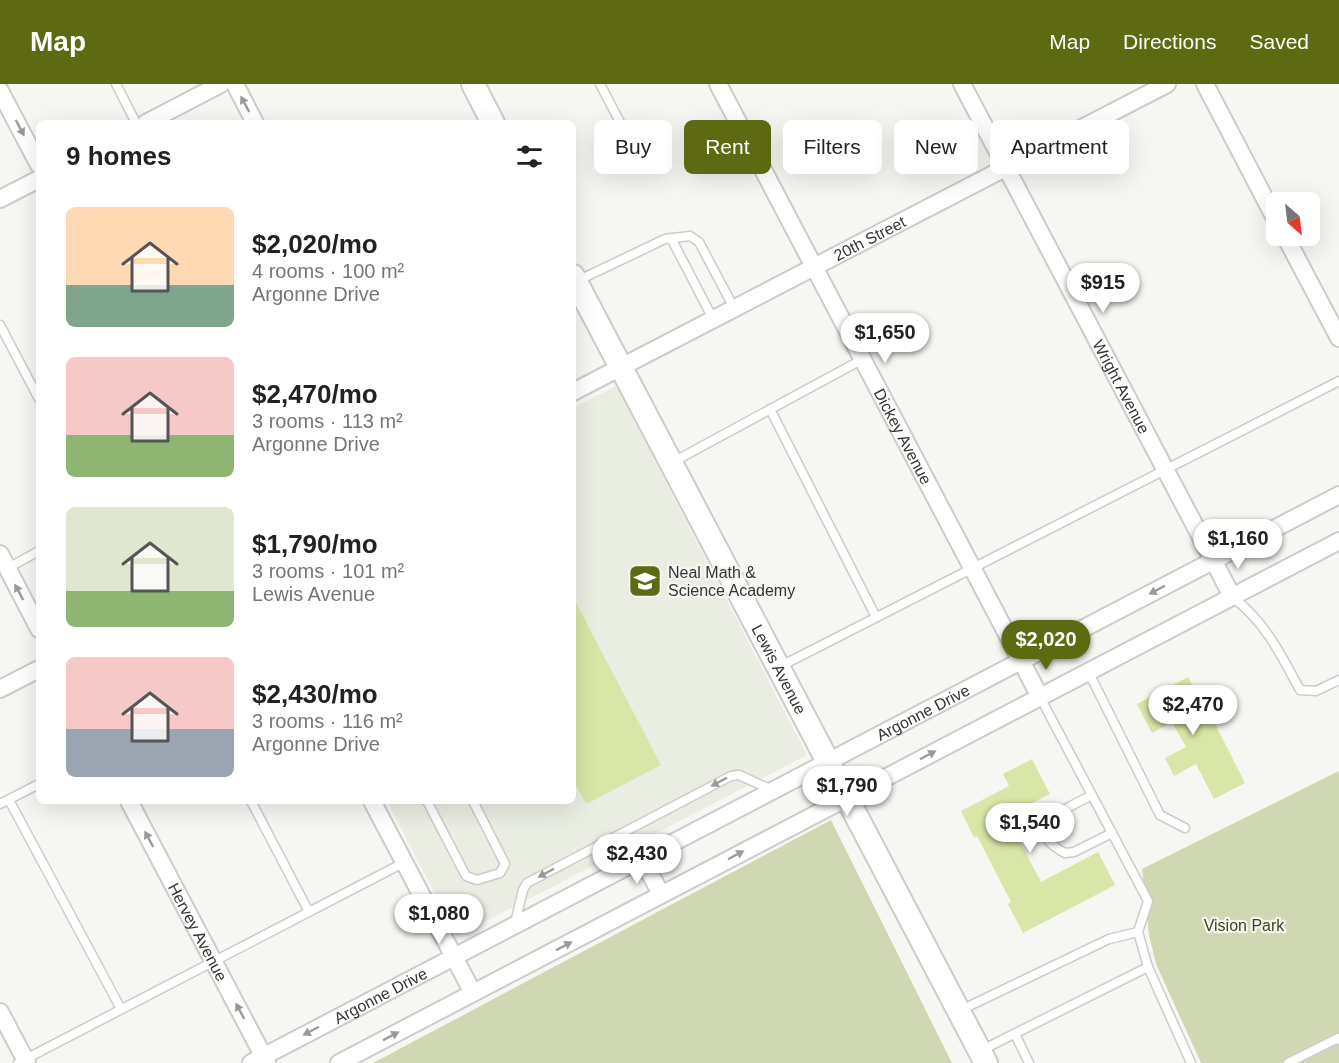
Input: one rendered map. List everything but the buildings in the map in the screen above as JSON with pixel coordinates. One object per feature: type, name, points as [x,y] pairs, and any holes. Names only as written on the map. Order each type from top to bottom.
[{"type":"main road","points":[[473,84],[492,120]]},
{"type":"main road","name":"Lewis Avenue","points":[[576,281],[982,1057]]},
{"type":"street","points":[[152,120],[221,84]]},
{"type":"street","points":[[235,84],[253,120]]},
{"type":"street","name":"Dickey Avenue","points":[[718,84],[1040,697]]},
{"type":"street","name":"Wright Avenue","points":[[962,84],[990,137]]},
{"type":"street","name":"20th Street","points":[[1097,120],[1167,84]]},
{"type":"street","points":[[1205,84],[1266,201]]},
{"type":"street","points":[[0,91],[36,159]]},
{"type":"street","name":"20th Street","points":[[576,390],[993,174]]},
{"type":"street","name":"Wright Avenue","points":[[1010,174],[1232,596]]},
{"type":"street","points":[[0,199],[36,180]]},
{"type":"street","points":[[1290,246],[1339,338]]},
{"type":"street","name":"Argonne Drive","points":[[261,1061],[514,925],[1339,495]]},
{"type":"street","points":[[339,1063],[1339,541]]},
{"type":"street","points":[[2,565],[36,624]]},
{"type":"street","points":[[0,689],[36,671]]},
{"type":"street","name":"Hervey Avenue","points":[[131,804],[214,961],[261,1061]]},
{"type":"street","points":[[374,804],[473,993]]},
{"type":"street","points":[[642,859],[661,894]]},
{"type":"street","points":[[0,1012],[23,1062]]},
{"type":"lane","points":[[116,84],[134,120]]},
{"type":"lane","points":[[600,84],[619,120]]},
{"type":"lane","points":[[576,279],[671,238],[690,236],[699,242],[734,308]]},
{"type":"lane","points":[[671,238],[713,319]]},
{"type":"lane","points":[[0,325],[36,393]]},
{"type":"lane","points":[[671,463],[862,359]]},
{"type":"lane","points":[[777,667],[1339,381]]},
{"type":"lane","points":[[770,409],[876,617]]},
{"type":"lane","points":[[2,565],[36,552]]},
{"type":"lane","points":[[1232,596],[1247,607],[1267,630],[1300,690],[1316,692],[1339,680]]},
{"type":"lane","points":[[1088,671],[1160,815],[1185,828]]},
{"type":"lane","points":[[1040,697],[1148,901],[1138,932],[1148,967],[1191,1063]]},
{"type":"lane","points":[[514,925],[527,883],[731,776],[739,775],[772,791]]},
{"type":"lane","points":[[0,804],[36,786]]},
{"type":"lane","points":[[1092,795],[1052,816],[1047,822],[1046,831],[1049,840],[1065,853],[1074,852],[1112,833]]},
{"type":"lane","points":[[9,800],[121,1009]]},
{"type":"lane","points":[[253,804],[309,912]]},
{"type":"lane","points":[[429,804],[466,876],[477,880],[500,873],[505,864],[475,804]]},
{"type":"lane","points":[[23,1062],[405,862]]},
{"type":"lane","points":[[958,1011],[1108,939],[1138,932]]},
{"type":"lane","points":[[982,1057],[1015,1034],[1148,967]]},
{"type":"lane","points":[[1015,1034],[1029,1063]]},
{"type":"lane","points":[[1288,1063],[1338,1038],[1339,1040]]},
{"type":"shaded area","name":"Neal Math & Science Academy","points":[[616,386],[807,755],[457,936],[389,804],[576,804],[576,406]]},
{"type":"green space","name":"Vision Park","points":[[1339,771],[1339,1063],[1201,1063],[1156,964],[1149,935],[1142,869]]},
{"type":"green space","points":[[831,820],[952,1063],[373,1063]]},
{"type":"place","name":"Neal Math & Science Academy","points":[[645,581]]}]
